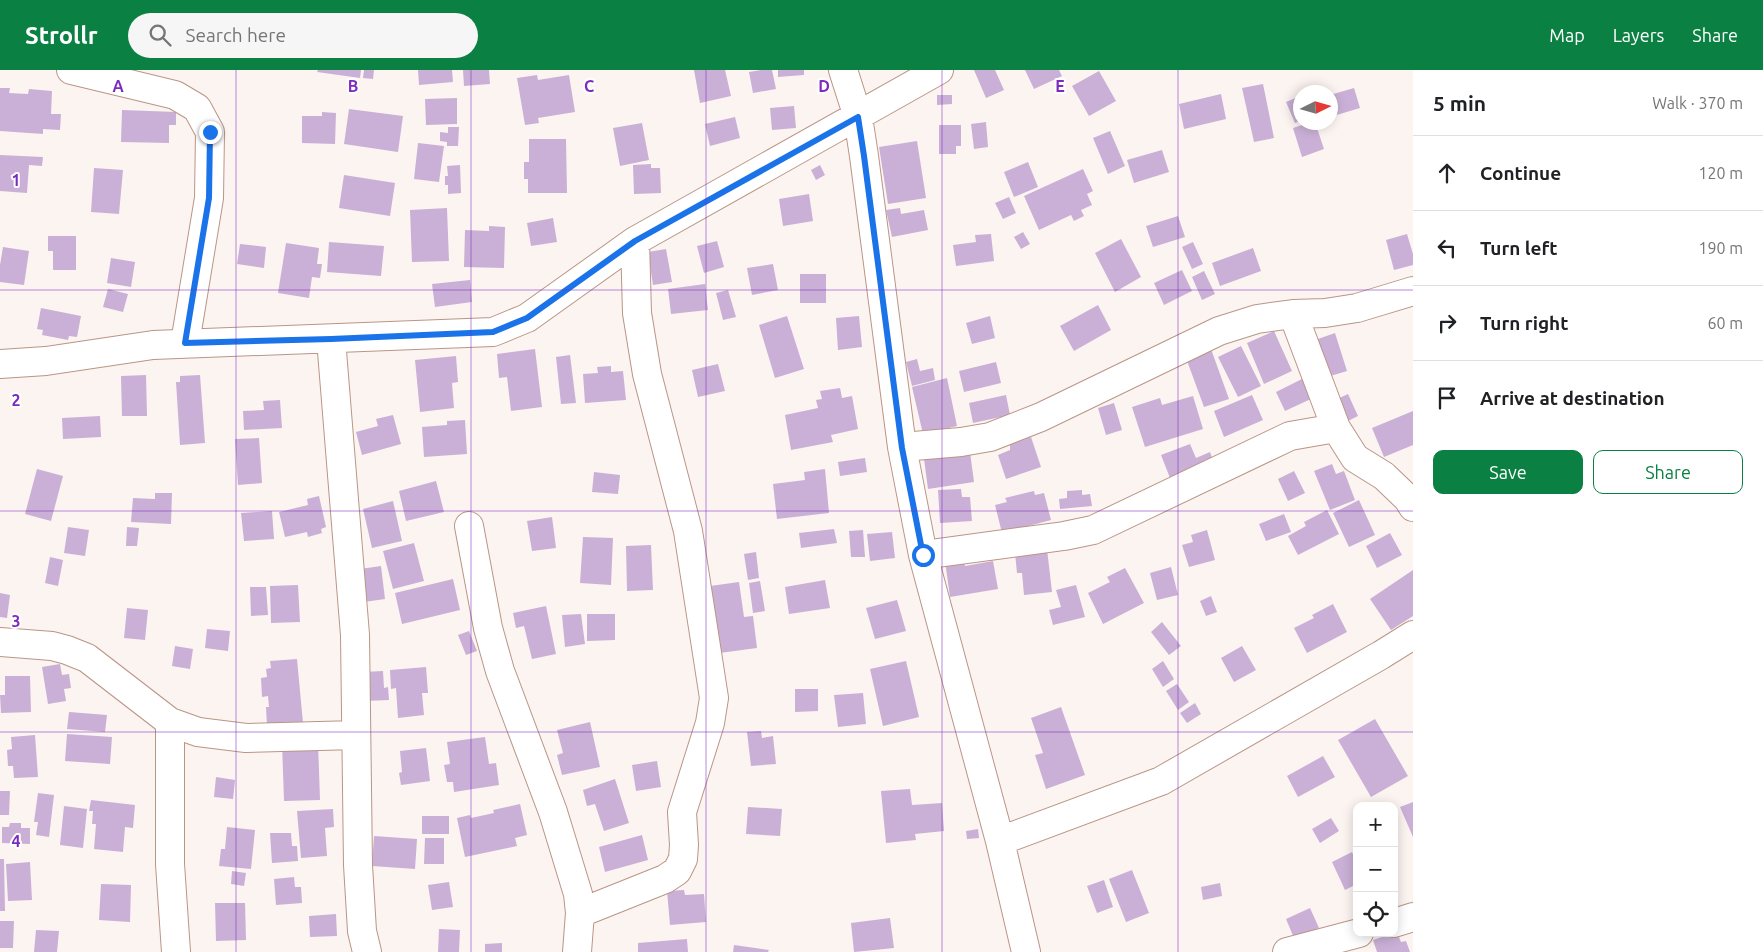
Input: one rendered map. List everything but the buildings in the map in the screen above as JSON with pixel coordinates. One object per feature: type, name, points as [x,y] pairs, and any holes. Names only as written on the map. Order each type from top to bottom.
[{"type":"street","points":[[71,70],[175,95],[198,108],[210,132],[209,198],[185,343]]},
{"type":"street","points":[[843,70],[858,117],[902,448],[923,555],[1000,841],[1026,952]]},
{"type":"street","points":[[0,364],[46,361],[153,345],[493,332],[527,318],[635,241],[939,70]]},
{"type":"street","points":[[580,912],[665,879],[677,872],[683,859],[682,812],[710,723],[714,698],[688,531],[647,374],[636,313],[635,241]]},
{"type":"street","points":[[902,448],[961,442],[990,436],[1041,417],[1219,331],[1257,319],[1293,314],[1325,314],[1357,308],[1413,291]]},
{"type":"street","points":[[1293,314],[1336,428],[1355,458],[1384,476],[1408,499],[1413,507]]},
{"type":"street","points":[[331,339],[355,635],[358,865],[362,931],[367,952]]},
{"type":"street","points":[[923,555],[1064,536],[1093,530],[1290,436],[1336,428]]},
{"type":"street","points":[[469,526],[488,628],[500,670],[553,812],[578,894],[580,912],[577,952]]},
{"type":"street","points":[[1000,841],[1161,781],[1381,656],[1413,635]]},
{"type":"street","points":[[0,642],[52,646],[86,658],[170,722],[198,732],[246,738],[356,735]]},
{"type":"street","points":[[170,722],[170,864],[176,952]]},
{"type":"street","points":[[1398,922],[1413,917]]},
{"type":"street","points":[[1287,952],[1353,935]]},
{"type":"route","points":[[210,132],[209,198],[185,343],[493,332],[527,318],[635,241],[858,117],[902,448],[923,555]]}]
